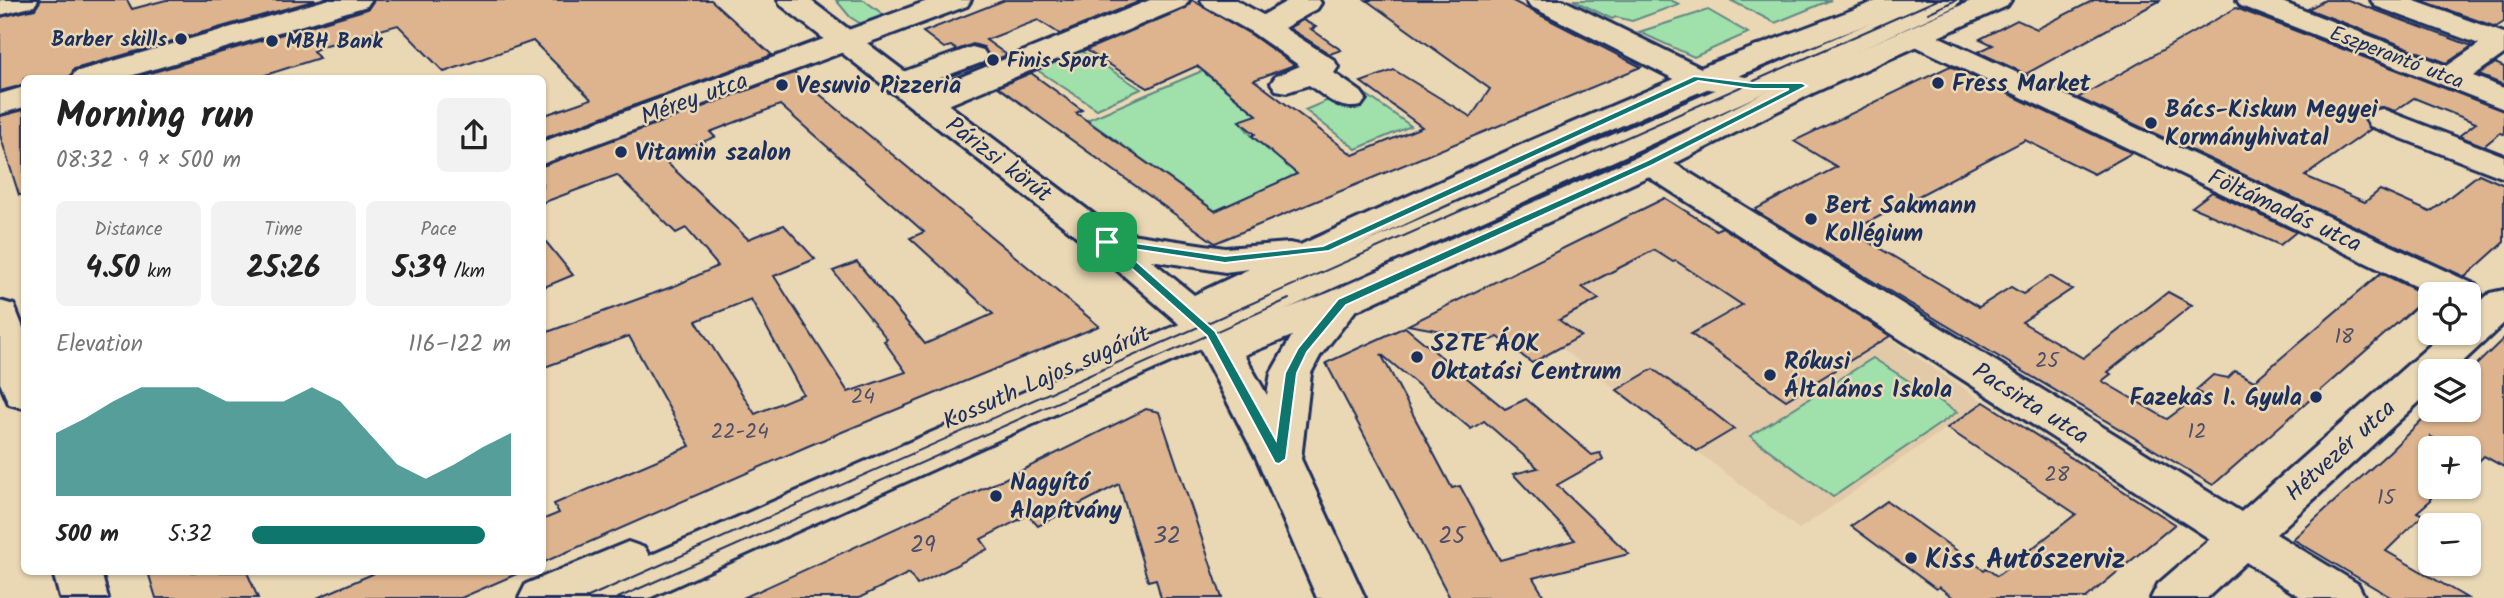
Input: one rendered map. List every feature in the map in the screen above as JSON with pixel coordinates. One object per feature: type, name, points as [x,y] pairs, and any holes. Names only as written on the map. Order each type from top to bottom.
[{"type":"street","points":[[0,6],[24,0]]},
{"type":"street","points":[[100,75],[357,0]]},
{"type":"street","name":"Párizsi körút","points":[[792,0],[1107,242],[1206,330],[1279,459],[1341,598]]},
{"type":"street","name":"Mérey utca","points":[[546,153],[846,43],[920,7],[957,0]]},
{"type":"street","points":[[912,93],[1118,0]]},
{"type":"street","points":[[912,93],[1175,0]]},
{"type":"street","points":[[1215,0],[1263,27],[1323,67],[1300,78],[1350,99]]},
{"type":"street","points":[[1263,27],[1307,3],[1304,0]]},
{"type":"street","points":[[1540,0],[1697,78]]},
{"type":"street","name":"Kossuth Lajos sugárút","points":[[665,598],[1142,382],[1206,330],[1325,249],[1697,78],[1906,0]]},
{"type":"street","points":[[601,598],[1947,0]]},
{"type":"street","name":"Kossuth Lajos sugárút","points":[[543,598],[1206,330],[1342,302],[1650,163],[1802,86],[1997,0]]},
{"type":"street","name":"Eszperantó utca","points":[[2251,0],[2504,99]]},
{"type":"street","points":[[2385,0],[2502,42],[2450,78]]},
{"type":"street","name":"Föltámadás utca","points":[[1918,36],[2487,303]]},
{"type":"street","points":[[1788,42],[1852,42]]},
{"type":"street","name":"Kossuth Lajos sugárút","points":[[1697,78],[1753,86],[1802,86]]},
{"type":"street","points":[[0,104],[21,98]]},
{"type":"street","points":[[2382,119],[2504,168]]},
{"type":"street","name":"Pacsirta utca","points":[[1650,163],[2341,598]]},
{"type":"street","points":[[1107,242],[1225,260],[1325,249]]},
{"type":"street","points":[[1279,459],[1291,373],[1302,351],[1342,302]]},
{"type":"street","name":"Hétvezér utca","points":[[2175,598],[2244,536],[2487,303]]},
{"type":"street","points":[[8,339],[21,384]]},
{"type":"street","points":[[78,575],[84,598]]},
{"type":"shaded area","name":"Rókusi Általános Iskola","points":[[1665,198],[1887,337],[1984,402],[1799,529],[1482,287]]},
{"type":"green space","points":[[836,0],[864,0],[888,18],[861,24],[850,17]]},
{"type":"green space","points":[[1573,0],[1670,0],[1679,4],[1632,21],[1616,17],[1612,19]]},
{"type":"green space","points":[[1730,0],[1831,0],[1775,23]]},
{"type":"green space","points":[[1708,10],[1748,33],[1694,57],[1639,32]]},
{"type":"green space","points":[[1078,49],[1141,89],[1097,109],[1034,68]]},
{"type":"green space","points":[[1202,71],[1257,115],[1240,122],[1252,136],[1297,174],[1217,212],[1087,120]]},
{"type":"green space","points":[[1357,88],[1411,126],[1356,149],[1305,110]]},
{"type":"green space","points":[[1873,358],[1957,412],[1833,497],[1750,436]]},
{"type":"building","points":[[41,0],[127,0],[132,9],[166,0],[316,0],[74,69],[71,75],[21,75],[21,86],[0,91],[0,17],[35,9]]},
{"type":"building","points":[[374,0],[711,0],[772,55],[546,138],[546,115],[591,99],[533,41],[444,72],[398,25],[323,46],[313,51],[319,58],[266,75],[144,75],[368,9]]},
{"type":"building","points":[[1005,0],[1143,0],[1060,34],[1038,20],[986,40],[1007,55],[980,66],[989,57],[984,47],[973,44],[957,50],[951,46],[944,48],[923,32]]},
{"type":"building","points":[[1192,0],[1252,35],[1294,65],[1254,80],[1353,155],[1422,127],[1361,82],[1394,70],[1471,117],[1490,89],[1366,0],[1511,0],[1641,67],[1215,243],[998,87],[1031,73],[1082,110],[1076,113],[1215,211],[1297,174],[1252,136],[1255,134],[1239,121],[1257,115],[1197,66],[1148,88],[1086,50],[1186,8]]},
{"type":"building","points":[[2094,0],[2161,0],[2026,74],[1978,52],[1993,45],[1980,39],[2017,20],[2037,29]]},
{"type":"building","points":[[2325,0],[2348,0],[2472,46],[2447,63],[2308,9]]},
{"type":"building","points":[[2420,0],[2504,0],[2504,22],[2496,27]]},
{"type":"building","points":[[2236,8],[2504,111],[2504,134],[2500,133],[2484,146],[2459,136],[2476,123],[2414,98],[2395,111],[2383,107],[2369,109],[2364,120],[2371,129],[2305,176],[2365,202],[2380,190],[2430,212],[2479,174],[2504,185],[2504,242],[2465,277],[2078,98]]},
{"type":"building","points":[[1303,20],[1316,27],[1311,29],[1341,50],[1330,54],[1289,28]]},
{"type":"building","points":[[2495,63],[2504,67],[2504,85],[2479,75]]},
{"type":"building","points":[[1950,66],[2132,153],[2094,174],[2025,140],[1861,226],[1866,230],[1857,235],[1979,307],[2011,287],[2023,294],[2050,276],[2072,289],[2022,322],[2083,358],[2168,292],[2192,305],[2108,372],[2111,374],[2102,381],[2167,419],[2201,394],[2196,390],[2213,375],[2228,378],[2235,371],[2254,381],[2381,273],[2418,291],[2418,305],[2213,485],[1754,210],[1837,167],[1794,141]]},
{"type":"building","points":[[794,73],[1099,326],[808,446],[546,561],[546,518],[559,513],[554,504],[690,446],[629,336],[546,367],[546,333],[677,285],[718,266],[686,228],[676,233],[617,175],[546,202],[546,165]],"holes":[[[780,105],[924,232],[910,238],[993,314],[925,344],[857,262],[833,271],[887,339],[884,341],[906,372],[848,392],[774,276],[815,259],[784,225],[748,239],[662,158],[715,137],[710,132]],[[751,299],[803,394],[755,414],[696,321]]]},
{"type":"building","points":[[21,111],[21,195],[0,135],[0,116]]},
{"type":"building","points":[[2212,192],[2296,232],[2280,245],[2192,207]]},
{"type":"building","points":[[1665,198],[1716,230],[1722,227],[1890,336],[1786,400],[1691,334],[1742,305],[1676,261],[1673,262],[1654,250],[1582,287],[1599,299],[1559,320],[1581,336],[1532,363],[1498,337],[1492,340],[1408,325]]},
{"type":"building","points":[[546,242],[573,275],[546,286]]},
{"type":"building","points":[[1405,327],[1505,409],[1526,399],[1592,455],[1600,453],[1603,459],[1557,485],[1629,554],[1533,578],[1545,598],[1450,598],[1326,363]],"holes":[[[1381,354],[1471,429],[1484,421],[1538,468],[1513,474],[1575,540],[1500,560],[1460,486],[1452,488]]]},
{"type":"building","points":[[2504,338],[2504,467],[2484,456],[2481,459],[2481,436],[2418,436],[2418,499],[2431,500],[2417,512],[2418,520],[2386,551],[2418,570],[2418,576],[2429,576],[2467,598],[2392,598],[2293,539],[2420,422],[2481,422],[2481,360]]},
{"type":"building","points":[[1653,369],[1734,429],[1697,451],[1617,390]]},
{"type":"building","points":[[1984,402],[2175,524],[2086,598],[1954,598],[1939,587],[1936,589],[1851,526],[1887,501],[1984,570],[1986,568],[1997,576],[2076,514],[1947,428]]},
{"type":"building","points":[[1146,409],[1159,412],[1222,598],[1161,598],[1156,579],[1148,581],[1119,484],[1038,526],[1028,515],[981,539],[988,549],[917,585],[909,573],[859,598],[743,598],[1002,480]]},
{"type":"building","points":[[149,575],[248,575],[258,598],[156,598]]},
{"type":"building","points":[[370,575],[514,575],[461,598],[317,598]]},
{"type":"tram line","points":[[586,598],[1937,0]]},
{"type":"tram line","points":[[1928,13],[1956,0]]},
{"type":"tram line","points":[[618,598],[1289,299]]},
{"type":"place","name":"Barber skills","points":[[181,39]]},
{"type":"place","name":"MBH Bank","points":[[272,41]]},
{"type":"place","name":"Finis Sport","points":[[993,60]]},
{"type":"place","name":"Fress Market","points":[[1938,83]]},
{"type":"place","name":"Vesuvio Pizzeria","points":[[782,85]]},
{"type":"place","name":"Bács-Kiskun Megyei Kormányhivatal","points":[[2151,123]]},
{"type":"place","name":"Vitamin szalon","points":[[621,152]]},
{"type":"place","name":"Bert Sakmann Kollégium","points":[[1811,219]]},
{"type":"place","name":"SZTE ÁOK Oktatási Centrum","points":[[1417,357]]},
{"type":"place","name":"Rókusi Általános Iskola","points":[[1770,375]]},
{"type":"place","name":"Fazekas I. Gyula","points":[[2316,397]]},
{"type":"place","name":"Nagyító Alapítvány","points":[[996,496]]},
{"type":"place","name":"Kiss Autószerviz","points":[[1911,558]]},
{"type":"route","points":[[1697,78],[1753,86],[1802,86],[1650,163],[1342,302],[1302,351],[1291,373],[1279,459],[1231,366],[1211,334],[1190,312],[1107,242],[1225,260],[1263,258],[1325,249],[1697,78]]}]
